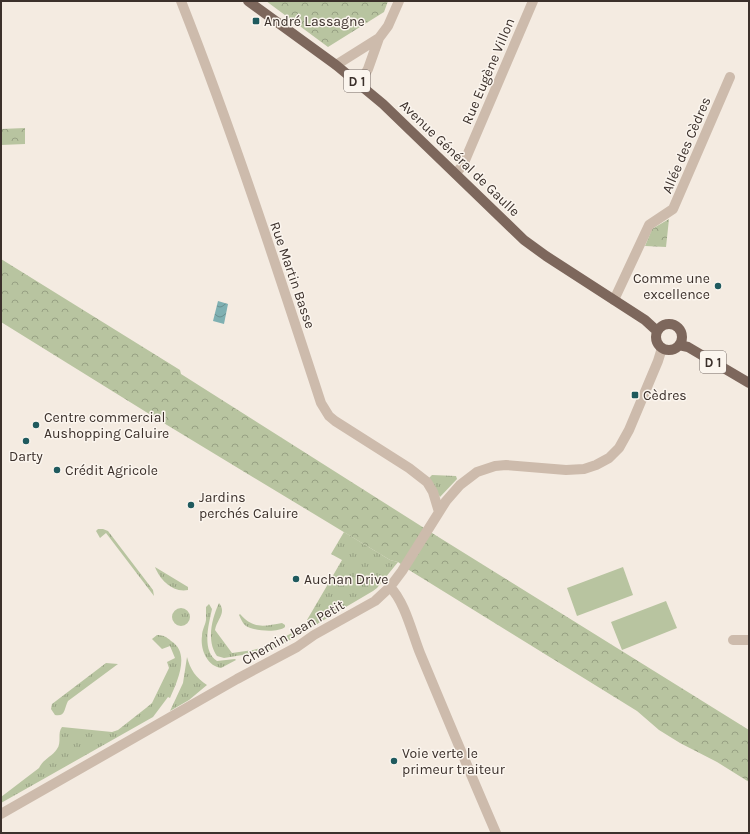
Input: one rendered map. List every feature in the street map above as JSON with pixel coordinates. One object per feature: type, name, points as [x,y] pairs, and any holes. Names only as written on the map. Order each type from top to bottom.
[{"type":"main road","name":"Avenue Général de Gaulle","points":[[248,1],[360,83],[456,173],[524,240],[546,256],[645,320],[657,331]]},
{"type":"main road","points":[[663,325],[676,325],[682,336],[679,345],[672,350],[662,348],[656,339],[657,331],[663,325]]},
{"type":"main road","name":"D 1","points":[[679,345],[688,347],[748,380]]},
{"type":"street","name":"Rue Martin Basse","points":[[182,1],[210,74],[321,403],[329,416],[335,421],[409,468],[426,482],[433,492],[439,512]]},
{"type":"street","points":[[360,83],[368,69],[379,38],[388,26],[399,1]]},
{"type":"street","name":"Rue Eugène Villon","points":[[456,173],[463,165],[533,1]]},
{"type":"street","points":[[336,66],[379,38]]},
{"type":"street","name":"Allée des Cèdres","points":[[614,300],[649,225],[673,209],[730,77]]},
{"type":"street","name":"Chemin Jean Petit","points":[[1,814],[236,679],[297,647],[314,635],[376,601],[390,587],[402,571],[439,512],[460,485],[477,472],[484,469],[506,465],[566,470],[584,469],[609,458],[619,448],[629,430],[662,348]]},
{"type":"street","points":[[390,587],[395,592],[401,604],[442,707],[496,833]]},
{"type":"street","points":[[733,640],[749,640]]},
{"type":"green space","points":[[266,1],[388,1],[384,12],[328,47]]},
{"type":"green space","points":[[25,128],[25,144],[1,145],[1,129]]},
{"type":"green space","points":[[669,219],[666,247],[645,246],[652,229]]},
{"type":"green space","points":[[1,259],[180,370],[181,374],[432,533],[749,730],[749,782],[717,762],[680,743],[659,730],[637,711],[398,562],[390,560],[167,425],[1,322]]},
{"type":"green space","points":[[432,475],[456,476],[457,479],[440,497],[429,478]]},
{"type":"green space","points":[[98,529],[108,531],[153,590],[154,596],[106,533],[100,538],[96,531]]},
{"type":"green space","points":[[344,532],[390,560],[398,562],[377,588],[278,647],[266,651],[224,658],[217,656],[212,644],[211,630],[212,622],[219,603],[222,613],[215,630],[232,653],[268,646],[310,623],[307,620],[342,560],[331,554]]},
{"type":"green space","points":[[155,567],[188,587],[188,590],[177,590],[172,587],[164,581]]},
{"type":"green space","points":[[623,567],[633,595],[577,616],[567,588]]},
{"type":"green space","points":[[666,601],[677,628],[622,650],[611,622]]},
{"type":"green space","points":[[209,604],[212,609],[207,636],[209,650],[217,661],[236,660],[221,668],[216,667],[208,660],[202,646],[202,634],[206,620],[206,607]]},
{"type":"green space","points":[[177,608],[185,608],[190,613],[188,624],[185,626],[177,626],[172,621],[172,613]]},
{"type":"green space","points":[[240,614],[250,623],[255,625],[265,626],[282,623],[285,627],[272,631],[250,628],[243,623],[239,615]]},
{"type":"green space","points":[[157,635],[166,637],[177,646],[180,653],[181,668],[170,698],[168,697],[153,717],[1,803],[1,797],[39,768],[43,762],[55,752],[59,743],[62,727],[112,732],[118,730],[152,703],[169,668],[167,662],[175,658],[170,646],[162,649],[152,639]]},
{"type":"green space","points":[[187,657],[194,673],[207,685],[189,700],[170,711],[183,683]]},
{"type":"green space","points":[[106,663],[118,664],[68,701],[61,715],[55,715],[51,709],[52,704]]},
{"type":"water","points":[[218,301],[228,304],[224,324],[213,321]]},
{"type":"place","name":"André Lassagne","points":[[256,21]]},
{"type":"place","name":"Comme une excellence","points":[[718,286]]},
{"type":"place","name":"Cèdres","points":[[635,395]]},
{"type":"place","name":"Centre commercial Aushopping Caluire","points":[[36,425]]},
{"type":"place","name":"Darty","points":[[26,441]]},
{"type":"place","name":"Crédit Agricole","points":[[57,470]]},
{"type":"place","name":"Jardins perchés Caluire","points":[[191,505]]},
{"type":"place","name":"Auchan Drive","points":[[296,579]]},
{"type":"place","name":"Voie verte le primeur traiteur","points":[[394,761]]}]
